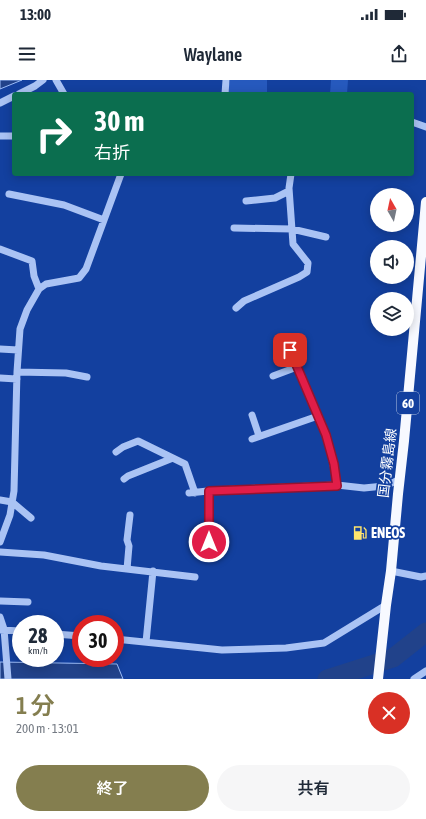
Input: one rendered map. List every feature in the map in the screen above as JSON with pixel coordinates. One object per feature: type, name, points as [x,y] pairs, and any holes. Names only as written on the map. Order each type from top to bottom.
[{"type":"main road","name":"国分霧島線","points":[[378,679],[391,571],[426,202]]},
{"type":"street","points":[[23,92],[43,80]]},
{"type":"street","points":[[56,80],[63,92]]},
{"type":"street","points":[[226,80],[226,92]]},
{"type":"street","points":[[0,103],[12,97]]},
{"type":"street","points":[[414,123],[426,127]]},
{"type":"street","points":[[0,136],[12,136]]},
{"type":"street","points":[[0,542],[10,515],[15,475],[17,376],[20,329],[27,310],[40,289],[46,284],[79,278],[86,269],[120,176]]},
{"type":"street","points":[[236,308],[244,301],[307,272],[308,263],[293,244],[289,191],[291,176]]},
{"type":"street","points":[[246,201],[275,198],[289,191]]},
{"type":"street","points":[[9,194],[64,205],[104,220]]},
{"type":"street","points":[[234,228],[292,229],[326,237]]},
{"type":"street","points":[[0,249],[32,261],[34,276],[40,289]]},
{"type":"street","points":[[0,349],[18,350]]},
{"type":"street","points":[[290,350],[326,435],[334,464],[337,486]]},
{"type":"street","points":[[273,376],[297,367]]},
{"type":"street","points":[[0,378],[66,373],[87,377]]},
{"type":"street","points":[[252,414],[259,436]]},
{"type":"street","points":[[252,439],[318,416]]},
{"type":"street","points":[[116,452],[123,447],[138,441],[174,458],[185,464],[192,493],[337,486],[364,488],[384,486],[399,480]]},
{"type":"street","points":[[124,479],[128,476],[174,458]]},
{"type":"street","points":[[209,491],[209,542]]},
{"type":"street","points":[[0,500],[12,502],[31,518]]},
{"type":"street","points":[[127,569],[130,546],[127,540],[130,515]]},
{"type":"street","points":[[0,552],[44,555],[101,566],[195,577]]},
{"type":"street","points":[[146,642],[154,571]]},
{"type":"street","points":[[391,571],[421,577],[426,576]]},
{"type":"street","points":[[0,601],[28,602]]},
{"type":"street","points":[[124,640],[222,650],[286,648],[324,643],[386,605]]},
{"type":"street","points":[[0,617],[8,679]]},
{"type":"street","points":[[2,630],[12,631]]},
{"type":"street","points":[[414,679],[426,671]]},
{"type":"shaded area","points":[[0,80],[22,80],[0,89]]},
{"type":"shaded area","points":[[230,80],[267,80],[267,92],[227,92]]},
{"type":"shaded area","points":[[331,80],[348,80],[347,92],[330,92]]},
{"type":"shaded area","points":[[0,662],[12,662],[12,667],[64,667],[64,663],[72,663],[72,667],[118,667],[123,679],[0,679]]},
{"type":"waterway","points":[[327,679],[393,658],[426,632]]},
{"type":"place","name":"ENEOS","points":[[360,533]]},
{"type":"route","points":[[209,542],[209,491],[337,486],[334,464],[326,435],[290,350]]}]
